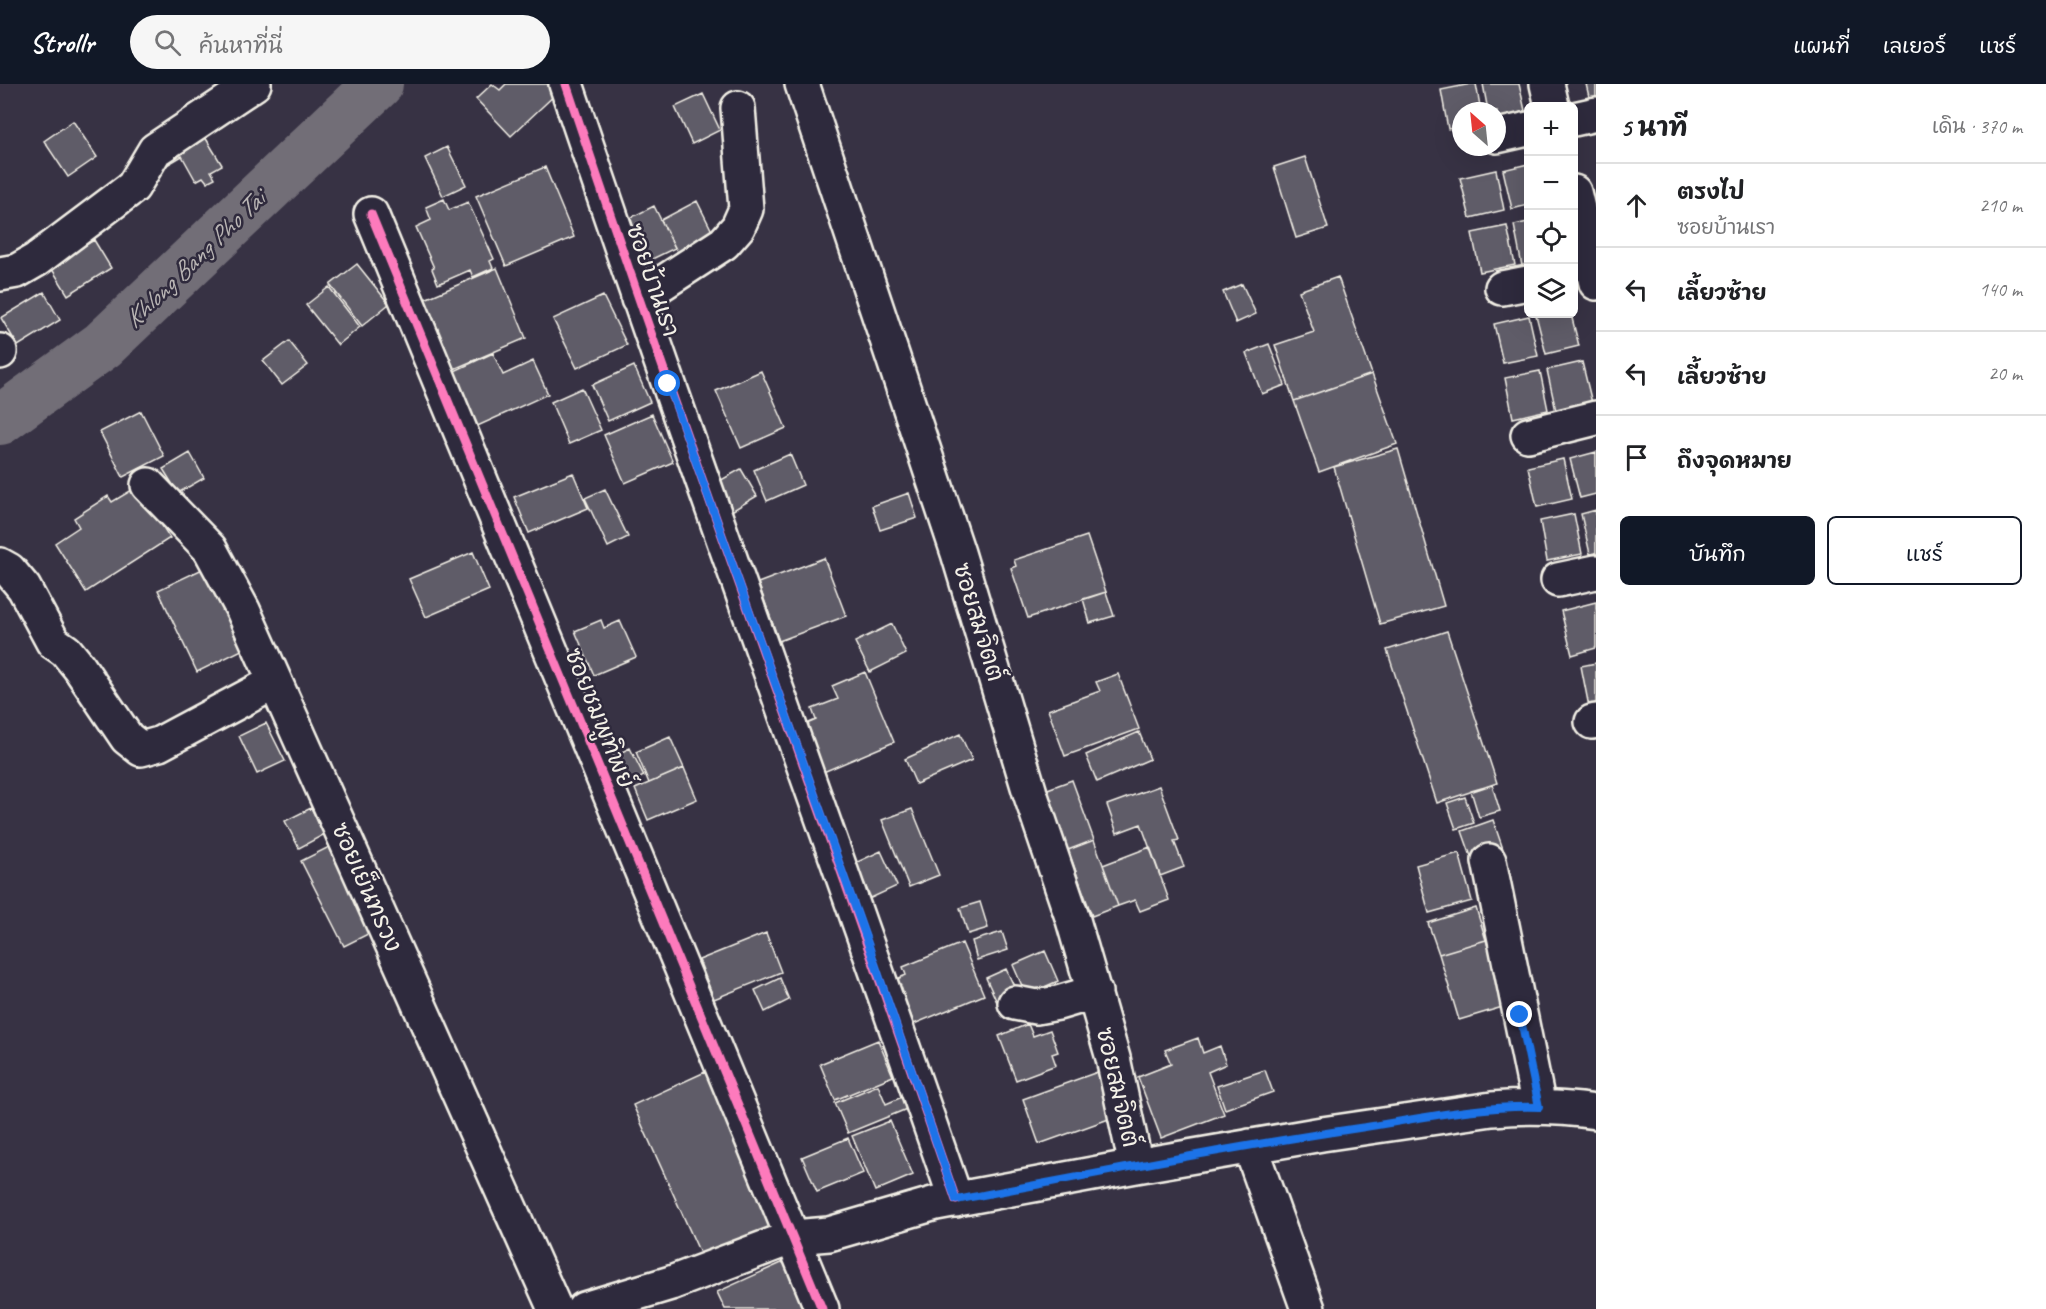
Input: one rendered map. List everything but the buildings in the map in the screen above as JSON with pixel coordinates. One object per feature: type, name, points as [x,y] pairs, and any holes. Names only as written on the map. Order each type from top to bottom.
[{"type":"street","points":[[0,274],[17,271],[36,261],[133,187],[155,150],[254,84]]},
{"type":"street","name":"ซอยบ้านเรา","points":[[566,84],[638,299],[869,946],[956,1200]]},
{"type":"street","name":"ซอยสมจิตต์","points":[[802,84],[958,553],[1030,793],[1095,992],[1113,1058],[1136,1166]]},
{"type":"street","points":[[1546,84],[1551,102]]},
{"type":"street","points":[[638,299],[724,243],[738,227],[746,209],[738,108]]},
{"type":"street","points":[[1578,118],[1596,114]]},
{"type":"street","points":[[1506,134],[1524,130]]},
{"type":"street","points":[[1578,210],[1590,274]]},
{"type":"street","name":"ซอยชมพูทิพย์","points":[[371,214],[822,1309]]},
{"type":"street","points":[[1528,435],[1596,418]]},
{"type":"street","name":"ซอยเย็นทรวง","points":[[148,485],[210,549],[243,610],[555,1309]]},
{"type":"street","points":[[0,565],[9,570],[24,588],[53,642],[66,651],[128,738],[141,749],[159,744],[275,682]]},
{"type":"street","points":[[1558,580],[1596,572]]},
{"type":"street","points":[[1489,861],[1539,1107]]},
{"type":"street","points":[[1015,1003],[1036,1007],[1095,992]]},
{"type":"street","points":[[584,1309],[671,1283],[793,1237],[829,1234],[907,1211],[956,1200],[1250,1146],[1492,1108],[1539,1107],[1596,1112]]},
{"type":"street","points":[[1250,1146],[1308,1309]]},
{"type":"waterway","name":"Khlong Bang Pho Tai","points":[[0,420],[103,345],[378,84]]},
{"type":"cycle path","points":[[566,84],[613,224],[956,1200]]},
{"type":"cycle path","points":[[371,214],[822,1309]]},
{"type":"route","points":[[668,384],[869,946],[956,1200],[1322,1134],[1492,1108],[1539,1107],[1520,1015]]}]
